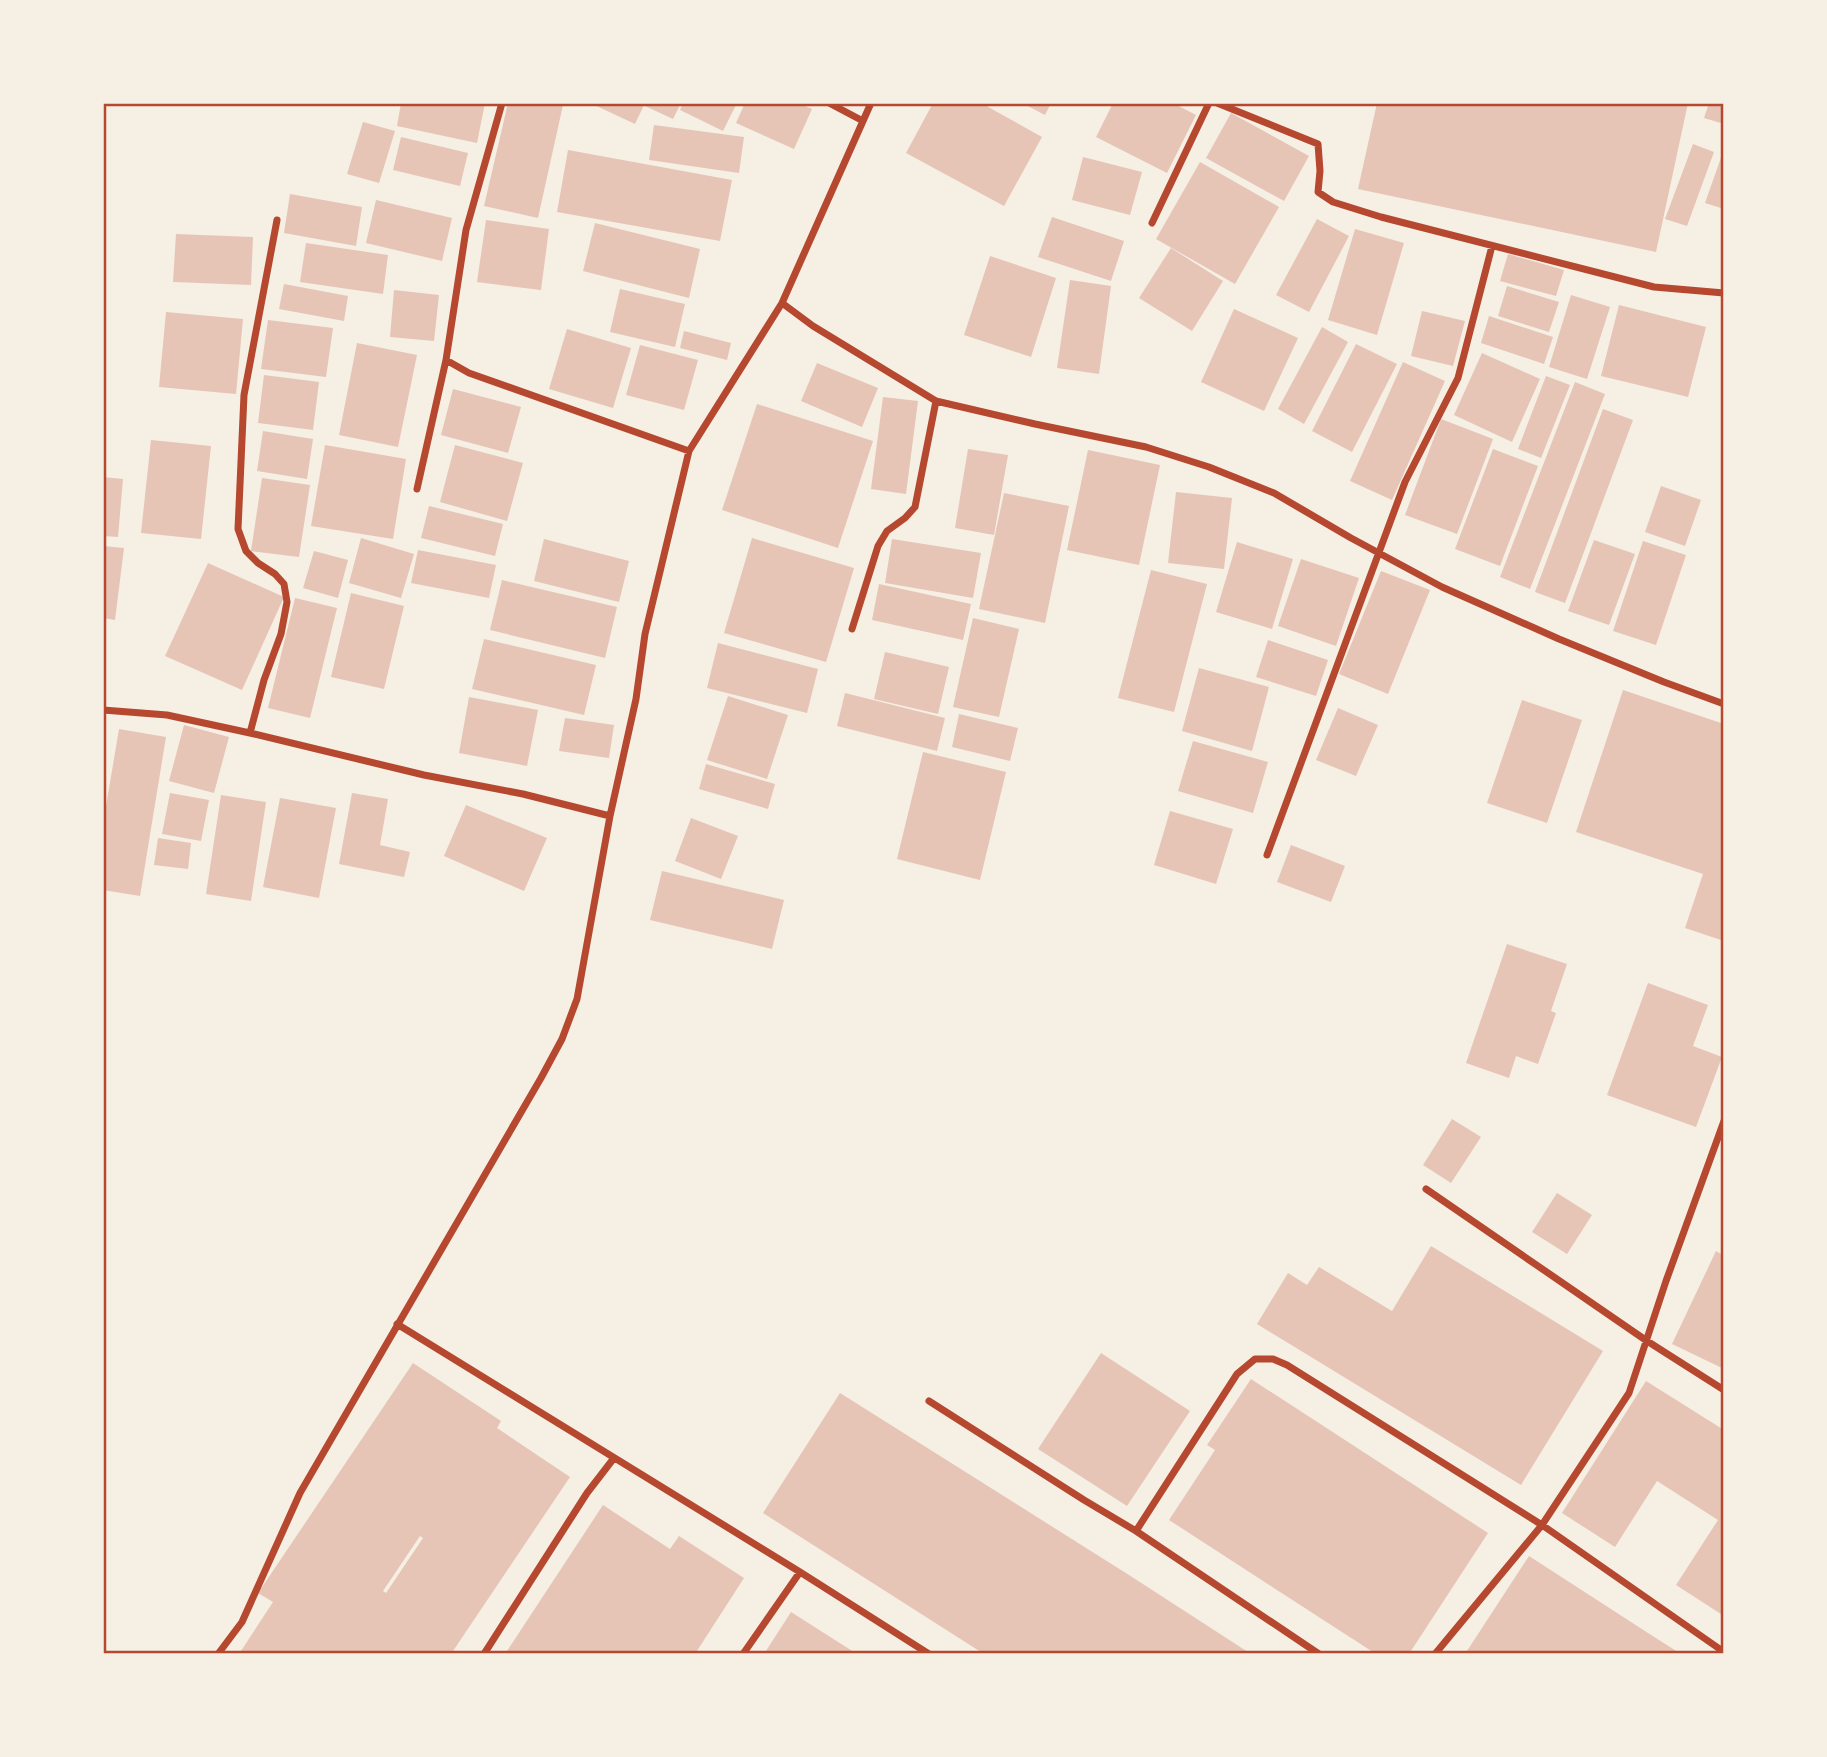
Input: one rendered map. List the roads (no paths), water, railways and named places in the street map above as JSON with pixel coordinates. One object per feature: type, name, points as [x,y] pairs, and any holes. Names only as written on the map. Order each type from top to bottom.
[{"type":"street","points":[[417,489],[446,360],[466,230],[502,103]]},
{"type":"street","points":[[829,103],[863,121]]},
{"type":"street","points":[[218,1654],[242,1622],[300,1493],[562,1039],[577,999],[610,816],[636,699],[645,634],[689,451],[782,303],[871,103]]},
{"type":"street","points":[[1152,223],[1209,103]]},
{"type":"street","points":[[1217,103],[1318,144],[1318,192],[1333,202],[1381,217],[1654,287],[1724,293]]},
{"type":"street","points":[[250,733],[264,680],[281,634],[287,602],[284,584],[247,551],[238,529],[244,395],[277,220]]},
{"type":"street","points":[[1267,855],[1405,482],[1458,378],[1492,246]]},
{"type":"street","points":[[782,303],[813,326],[936,401],[1146,447],[1209,467],[1274,493],[1442,587],[1559,639],[1724,704]]},
{"type":"street","points":[[446,360],[469,373],[689,451]]},
{"type":"street","points":[[852,629],[878,546],[887,531],[915,507],[936,401]]},
{"type":"street","points":[[103,710],[167,715],[424,775],[523,794],[610,816]]},
{"type":"street","points":[[1435,1654],[1542,1525],[1629,1393],[1724,1121]]},
{"type":"street","points":[[1426,1189],[1647,1341],[1724,1390]]},
{"type":"street","points":[[397,1324],[929,1654]]},
{"type":"street","points":[[1136,1531],[1237,1374],[1255,1359],[1273,1359],[1287,1365],[1542,1525],[1724,1652]]},
{"type":"street","points":[[929,1401],[1136,1531],[1319,1654]]},
{"type":"street","points":[[484,1654],[587,1493],[614,1458]]},
{"type":"street","points":[[743,1654],[800,1572]]}]
